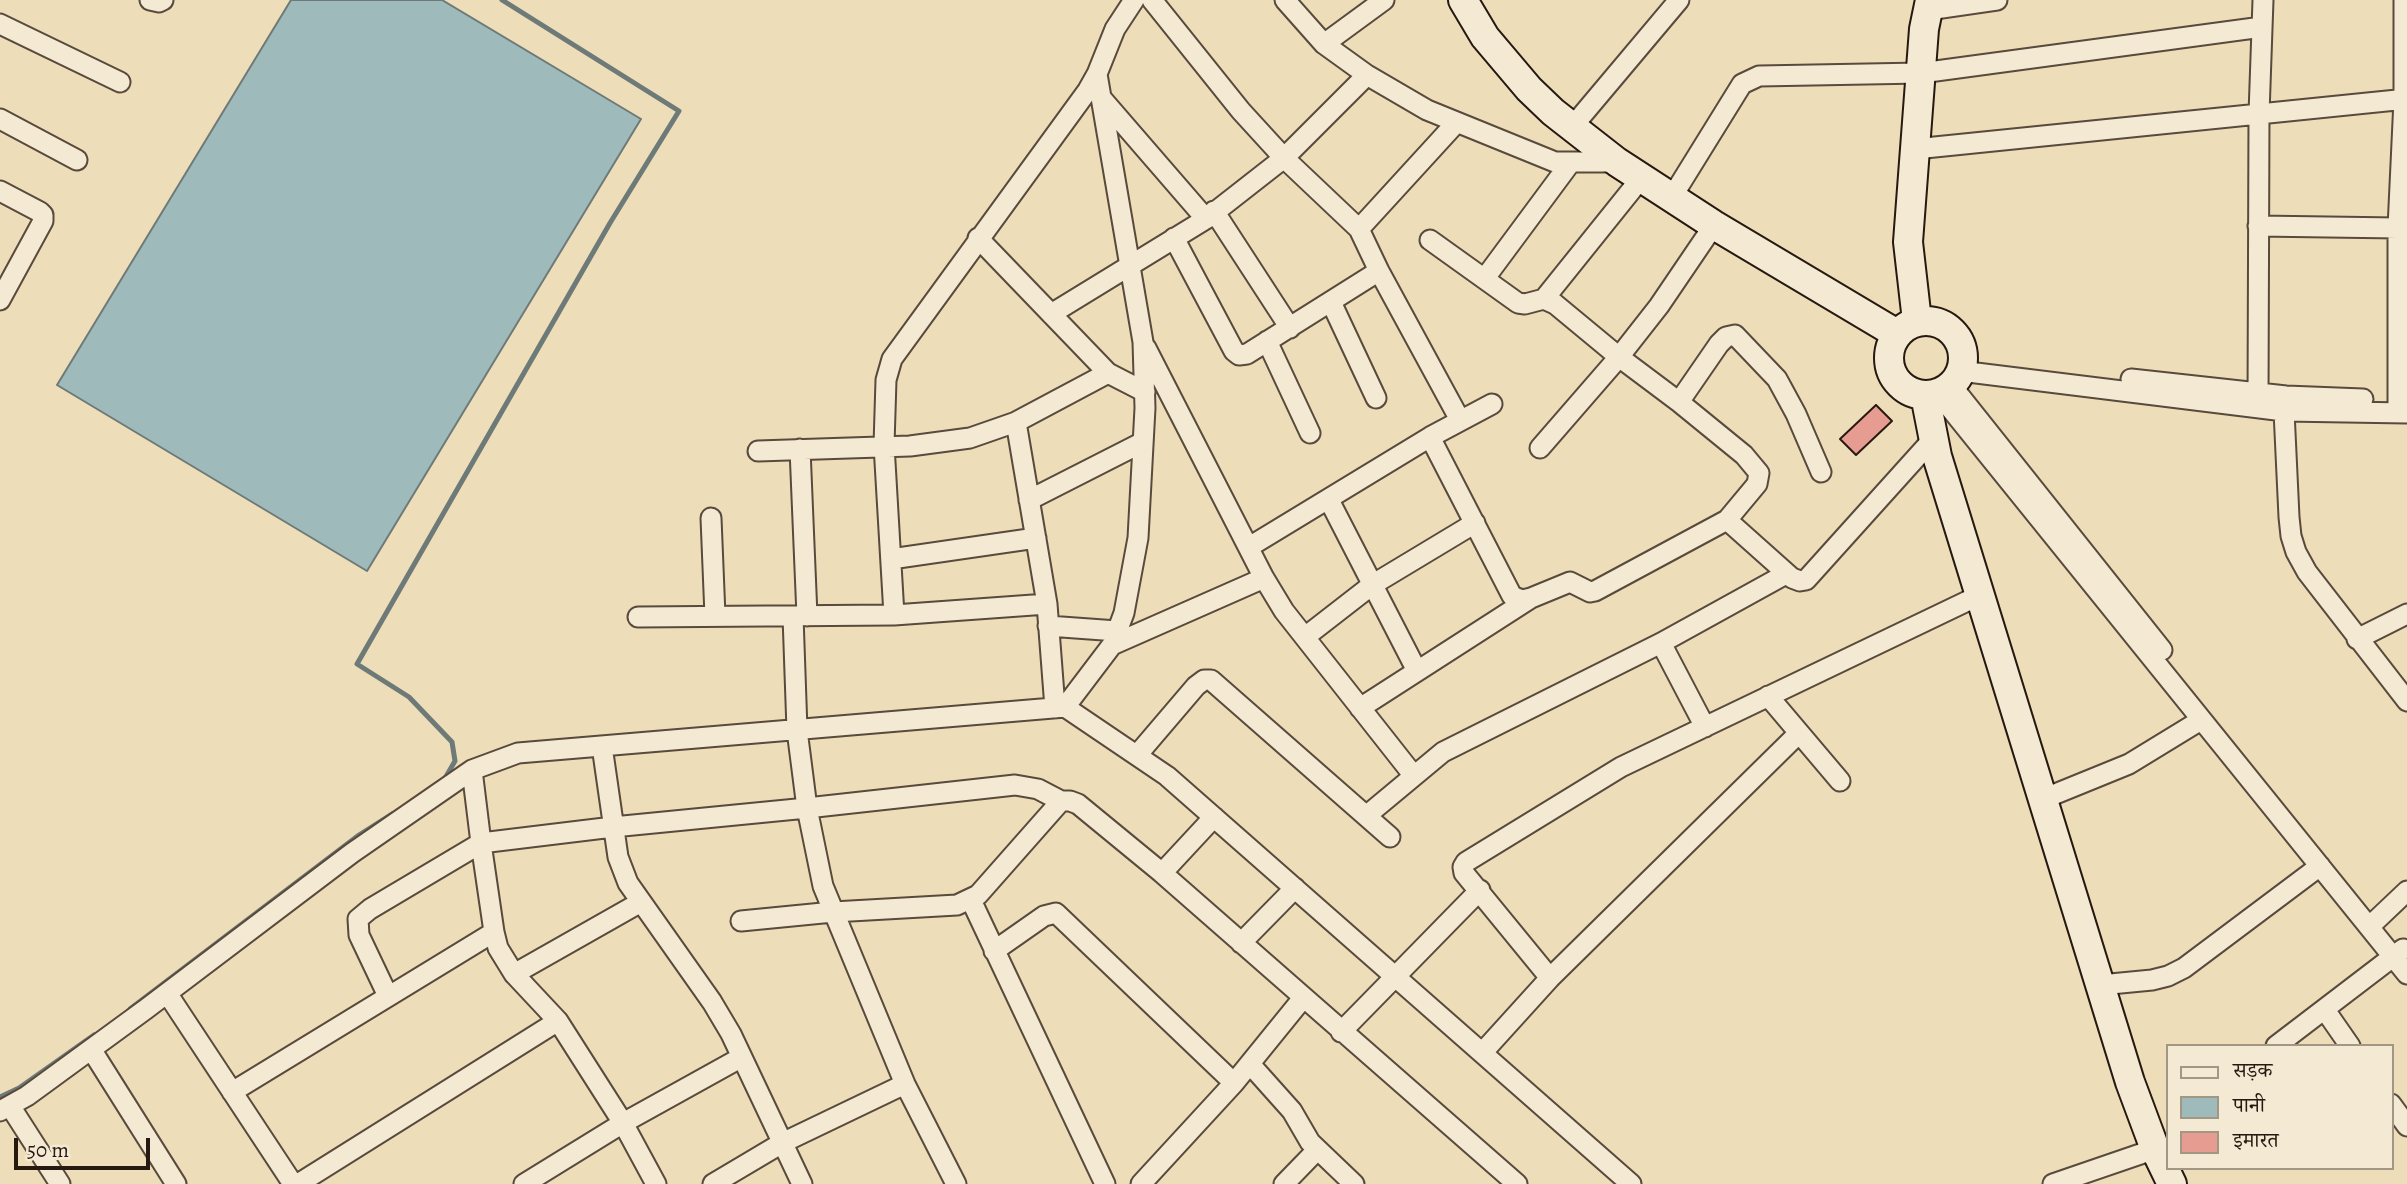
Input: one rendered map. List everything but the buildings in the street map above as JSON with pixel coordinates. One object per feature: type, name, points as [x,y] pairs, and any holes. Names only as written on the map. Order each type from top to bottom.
[{"type":"main road","points":[[1463,0],[1485,37],[1507,65],[1545,104],[1617,162],[1714,225],[1852,305],[1907,327],[1938,323],[1954,333],[1961,345],[1948,381],[1933,439],[2130,1082],[2158,1137],[2166,1164]]},
{"type":"main road","points":[[1929,5],[1924,29],[1908,242],[1907,327],[1889,357],[1891,371],[1899,384],[1915,394],[1948,381]]},
{"type":"street","points":[[150,0],[163,0]]},
{"type":"street","points":[[894,615],[884,445],[886,380],[892,359],[1079,103],[1097,74],[1115,29],[1134,0]]},
{"type":"street","points":[[1152,0],[1241,110],[1284,158],[1359,229],[1460,420]]},
{"type":"street","points":[[1285,0],[1324,44],[1367,75],[1427,110],[1555,162],[1617,162]]},
{"type":"street","points":[[1929,5],[1997,0]]},
{"type":"street","points":[[2258,400],[2259,114],[2263,0]]},
{"type":"street","points":[[1948,381],[2285,403],[2402,407],[2398,228],[2405,99],[2404,0]]},
{"type":"street","points":[[1324,44],[1382,1]]},
{"type":"street","points":[[1573,127],[1675,1]]},
{"type":"street","points":[[0,24],[120,82]]},
{"type":"street","points":[[1672,197],[1742,85],[1751,78],[1771,75],[1921,73],[2262,27]]},
{"type":"street","points":[[1060,707],[1115,638],[1126,603],[1138,538],[1145,392],[1143,342],[1097,74]]},
{"type":"street","points":[[1051,314],[1210,215],[1284,158],[1367,75]]},
{"type":"street","points":[[1102,99],[1210,215],[1290,328]]},
{"type":"street","points":[[1915,149],[2405,99]]},
{"type":"street","points":[[0,120],[77,160]]},
{"type":"street","points":[[1359,229],[1456,123]]},
{"type":"street","points":[[1485,278],[1571,162]]},
{"type":"street","points":[[1430,240],[1518,303],[1544,299],[1642,177]]},
{"type":"street","points":[[0,191],[43,215],[41,225],[8,268],[0,300]]},
{"type":"street","points":[[1540,448],[1659,306],[1714,225]]},
{"type":"street","points":[[2258,226],[2398,228]]},
{"type":"street","points":[[978,238],[1108,373],[1145,392]]},
{"type":"street","points":[[1174,238],[1234,351],[1242,355],[1379,271]]},
{"type":"street","points":[[1430,437],[1512,596],[1522,600],[1570,582],[1590,592],[1595,591],[1727,520],[1757,484],[1759,473],[1744,455],[1555,304],[1544,299]]},
{"type":"street","points":[[1331,302],[1376,398]]},
{"type":"street","points":[[1679,402],[1719,344],[1726,337],[1735,335],[1777,379],[1796,414],[1821,472]]},
{"type":"street","points":[[1267,341],[1310,433]]},
{"type":"street","points":[[1143,342],[1264,578],[1284,611],[1414,776]]},
{"type":"street","points":[[758,451],[910,446],[970,438],[1016,422],[1108,373]]},
{"type":"street","points":[[1948,381],[2201,720],[2320,866],[2402,952],[2407,974]]},
{"type":"street","points":[[1948,381],[2374,922]]},
{"type":"street","points":[[2285,403],[2291,536],[2307,572],[2407,701]]},
{"type":"street","points":[[1249,547],[1430,437],[1492,404]]},
{"type":"street","points":[[1016,422],[1047,604],[1060,707]]},
{"type":"street","points":[[1727,520],[1786,574],[1800,582],[1806,580],[1933,439]]},
{"type":"street","points":[[1029,500],[1143,442]]},
{"type":"street","points":[[800,449],[797,730],[817,862],[833,912],[905,1084],[956,1184]]},
{"type":"street","points":[[1329,500],[1418,671]]},
{"type":"street","points":[[711,518],[715,617]]},
{"type":"street","points":[[1305,637],[1372,585],[1475,523]]},
{"type":"street","points":[[891,559],[1036,538]]},
{"type":"street","points":[[1366,816],[1443,752],[1661,643],[1786,574]]},
{"type":"street","points":[[1048,626],[1115,638],[1264,578]]},
{"type":"street","points":[[1550,978],[1465,873],[1463,867],[1471,858],[1622,767],[1980,595]]},
{"type":"street","points":[[1360,708],[1531,598]]},
{"type":"street","points":[[638,617],[894,615],[1047,604]]},
{"type":"street","points":[[2357,639],[2407,614]]},
{"type":"street","points":[[1661,643],[1705,727]]},
{"type":"street","points":[[1138,754],[1196,686],[1203,680],[1210,680],[1390,837]]},
{"type":"street","points":[[1768,696],[1840,781]]},
{"type":"street","points":[[60,1184],[5,1108],[91,1049],[352,853],[472,770],[517,753],[1060,707],[1138,754],[1167,776],[1630,1184]]},
{"type":"street","points":[[2043,799],[2129,764],[2201,720]]},
{"type":"street","points":[[1482,1053],[1550,978],[1799,733]]},
{"type":"street","points":[[602,746],[618,857],[628,883],[712,1002],[742,1057],[803,1184]]},
{"type":"street","points":[[472,770],[498,948],[513,974],[558,1021],[623,1122],[656,1184]]},
{"type":"street","points":[[388,996],[359,935],[358,919],[370,909],[481,843],[1015,785],[1038,789],[1061,801],[1078,804],[1162,873],[1517,1184]]},
{"type":"street","points":[[741,921],[833,912],[957,905],[971,900],[1061,801]]},
{"type":"street","points":[[1162,873],[1214,817]]},
{"type":"street","points":[[2100,985],[2152,980],[2184,968],[2320,866]]},
{"type":"street","points":[[1241,943],[1294,888]]},
{"type":"street","points":[[1341,1032],[1480,890]]},
{"type":"street","points":[[2374,922],[2407,891]]},
{"type":"street","points":[[971,900],[1105,1184]]},
{"type":"street","points":[[513,974],[641,902]]},
{"type":"street","points":[[994,950],[1044,916],[1056,913],[1234,1083]]},
{"type":"street","points":[[232,1092],[494,932]]},
{"type":"street","points":[[2279,1044],[2402,952]]},
{"type":"street","points":[[167,993],[295,1184],[558,1021]]},
{"type":"street","points":[[1141,1184],[1234,1083],[1303,998]]},
{"type":"street","points":[[2325,1010],[2349,1044]]},
{"type":"street","points":[[91,1049],[176,1184]]},
{"type":"street","points":[[524,1184],[623,1122],[742,1057]]},
{"type":"street","points":[[1250,1064],[1292,1111],[1317,1150],[1354,1184]]},
{"type":"street","points":[[713,1184],[782,1143],[905,1084]]},
{"type":"street","points":[[2393,1107],[2407,1126]]},
{"type":"street","points":[[2053,1184],[2158,1137]]},
{"type":"street","points":[[1284,1184],[1317,1150]]},
{"type":"water","points":[[291,0],[442,0],[641,119],[367,571],[57,385]]},
{"type":"waterway","points":[[444,780],[455,761],[452,742],[409,697],[357,664],[610,223],[679,111],[502,0]]},
{"type":"waterway","points":[[130,1009],[359,835],[392,814]]},
{"type":"waterway","points":[[0,1097],[19,1088],[94,1035]]}]
